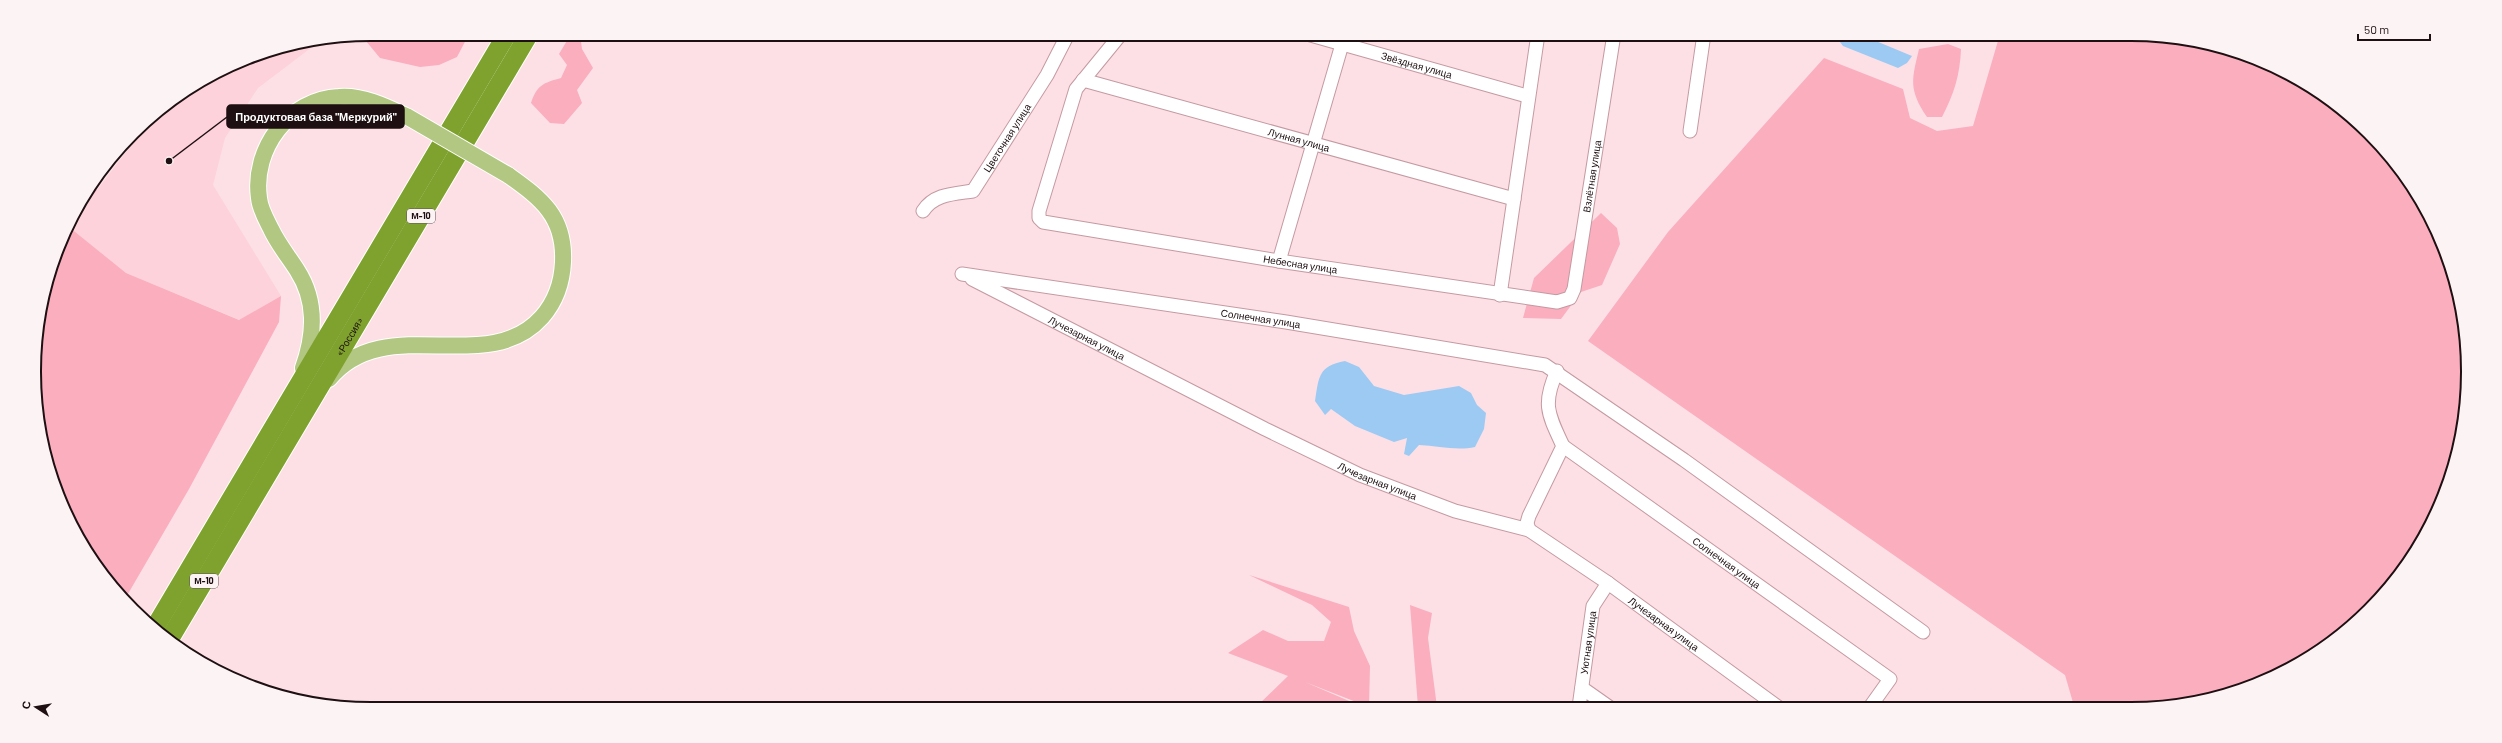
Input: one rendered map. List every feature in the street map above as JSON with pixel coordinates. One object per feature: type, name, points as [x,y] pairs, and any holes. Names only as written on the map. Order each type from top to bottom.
[{"type":"highway","name":"«Россия»","points":[[158,623],[503,41]]},
{"type":"highway","name":"«Россия»","points":[[172,635],[525,41]]},
{"type":"main road","points":[[295,391],[310,350],[313,318],[303,281],[276,241],[262,210],[259,199],[258,174],[264,153],[275,133],[287,119],[301,108],[326,98],[340,96],[364,100],[389,108],[508,175],[546,205],[563,241],[562,272],[558,292],[553,303],[540,320],[515,337],[489,344],[400,345],[371,350],[337,368],[312,399]]},
{"type":"street","name":"Цветочная улица","points":[[923,211],[929,202],[944,195],[973,191],[1047,75],[1064,41]]},
{"type":"street","points":[[1083,80],[1114,41]]},
{"type":"street","points":[[1279,261],[1343,41]]},
{"type":"street","name":"Звёздная улица","points":[[1350,41],[1527,96]]},
{"type":"street","points":[[1500,295],[1527,96],[1537,41]]},
{"type":"street","name":"Взлётная улица","points":[[1551,302],[1570,298],[1574,288],[1613,41]]},
{"type":"street","points":[[1690,131],[1703,41]]},
{"type":"street","name":"Лунная улица","points":[[1083,80],[1514,199]]},
{"type":"street","name":"Небесная улица","points":[[1083,80],[1076,89],[1039,211],[1040,218],[1043,222],[1279,261],[1551,302]]},
{"type":"street","name":"Солнечная улица","points":[[962,274],[1545,364],[1557,371],[1923,632]]},
{"type":"street","name":"Лучезарная улица","points":[[962,274],[1265,429],[1360,475],[1455,511],[1528,530],[1608,583],[1771,702]]},
{"type":"street","points":[[1528,530],[1527,523],[1529,516],[1563,446],[1547,404],[1550,389],[1557,371]]},
{"type":"street","name":"Солнечная улица","points":[[1563,446],[1890,679],[1874,702]]},
{"type":"street","name":"Уютная улица","points":[[1580,702],[1593,606],[1608,583]]},
{"type":"street","points":[[1582,688],[1602,702]]},
{"type":"shaded area","points":[[366,41],[465,41],[457,57],[439,65],[420,67],[380,58]]},
{"type":"shaded area","points":[[567,41],[581,41],[582,49],[593,68],[577,90],[582,103],[564,124],[550,123],[531,103],[538,88],[545,83],[561,78],[567,65],[559,54]]},
{"type":"shaded area","points":[[1998,41],[2130,41],[2195,47],[2237,59],[2277,75],[2296,85],[2332,109],[2379,154],[2393,170],[2417,206],[2436,245],[2443,265],[2455,307],[2458,328],[2461,372],[2460,393],[2455,436],[2450,457],[2436,498],[2427,518],[2417,537],[2393,573],[2348,620],[2332,634],[2296,658],[2257,677],[2216,691],[2195,696],[2152,701],[2073,702],[2065,675],[1588,341],[1668,232],[1824,58],[1903,89],[1910,118],[1937,131],[1973,126]]},
{"type":"shaded area","points":[[1948,44],[1961,49],[1956,84],[1942,117],[1927,117],[1917,99],[1913,84],[1913,76],[1919,49]]},
{"type":"shaded area","points":[[313,46],[258,88],[225,138],[213,185],[281,296],[240,320],[126,273],[73,230],[85,205],[130,146],[170,109],[206,85],[245,66],[286,52]]},
{"type":"shaded area","points":[[96,189],[97,190],[86,205]]},
{"type":"shaded area","points":[[1601,213],[1617,228],[1620,244],[1602,285],[1581,292],[1561,319],[1523,318],[1534,278]]},
{"type":"shaded area","points":[[73,230],[126,273],[239,320],[281,296],[279,322],[189,489],[128,594],[109,573],[85,537],[75,518],[59,478],[47,436],[41,372],[44,328],[52,286]]},
{"type":"shaded area","points":[[1249,575],[1349,607],[1354,631],[1370,666],[1369,702],[1356,702],[1305,682],[1351,702],[1261,702],[1288,676],[1228,653],[1263,630],[1288,641],[1324,641],[1331,622],[1312,605]]},
{"type":"shaded area","points":[[1410,605],[1432,613],[1428,638],[1436,702],[1418,702]]},
{"type":"water","points":[[1839,41],[1876,41],[1912,56],[1907,63],[1898,68],[1843,46]]},
{"type":"water","points":[[1345,361],[1359,367],[1374,386],[1404,395],[1459,386],[1471,393],[1477,405],[1486,413],[1484,429],[1475,447],[1454,448],[1419,445],[1409,456],[1404,454],[1407,438],[1394,442],[1355,426],[1331,409],[1325,415],[1315,401],[1319,379],[1321,374],[1329,366]]},
{"type":"place","name":"Продуктовая база \"Меркурий\"","points":[[169,161]]}]
